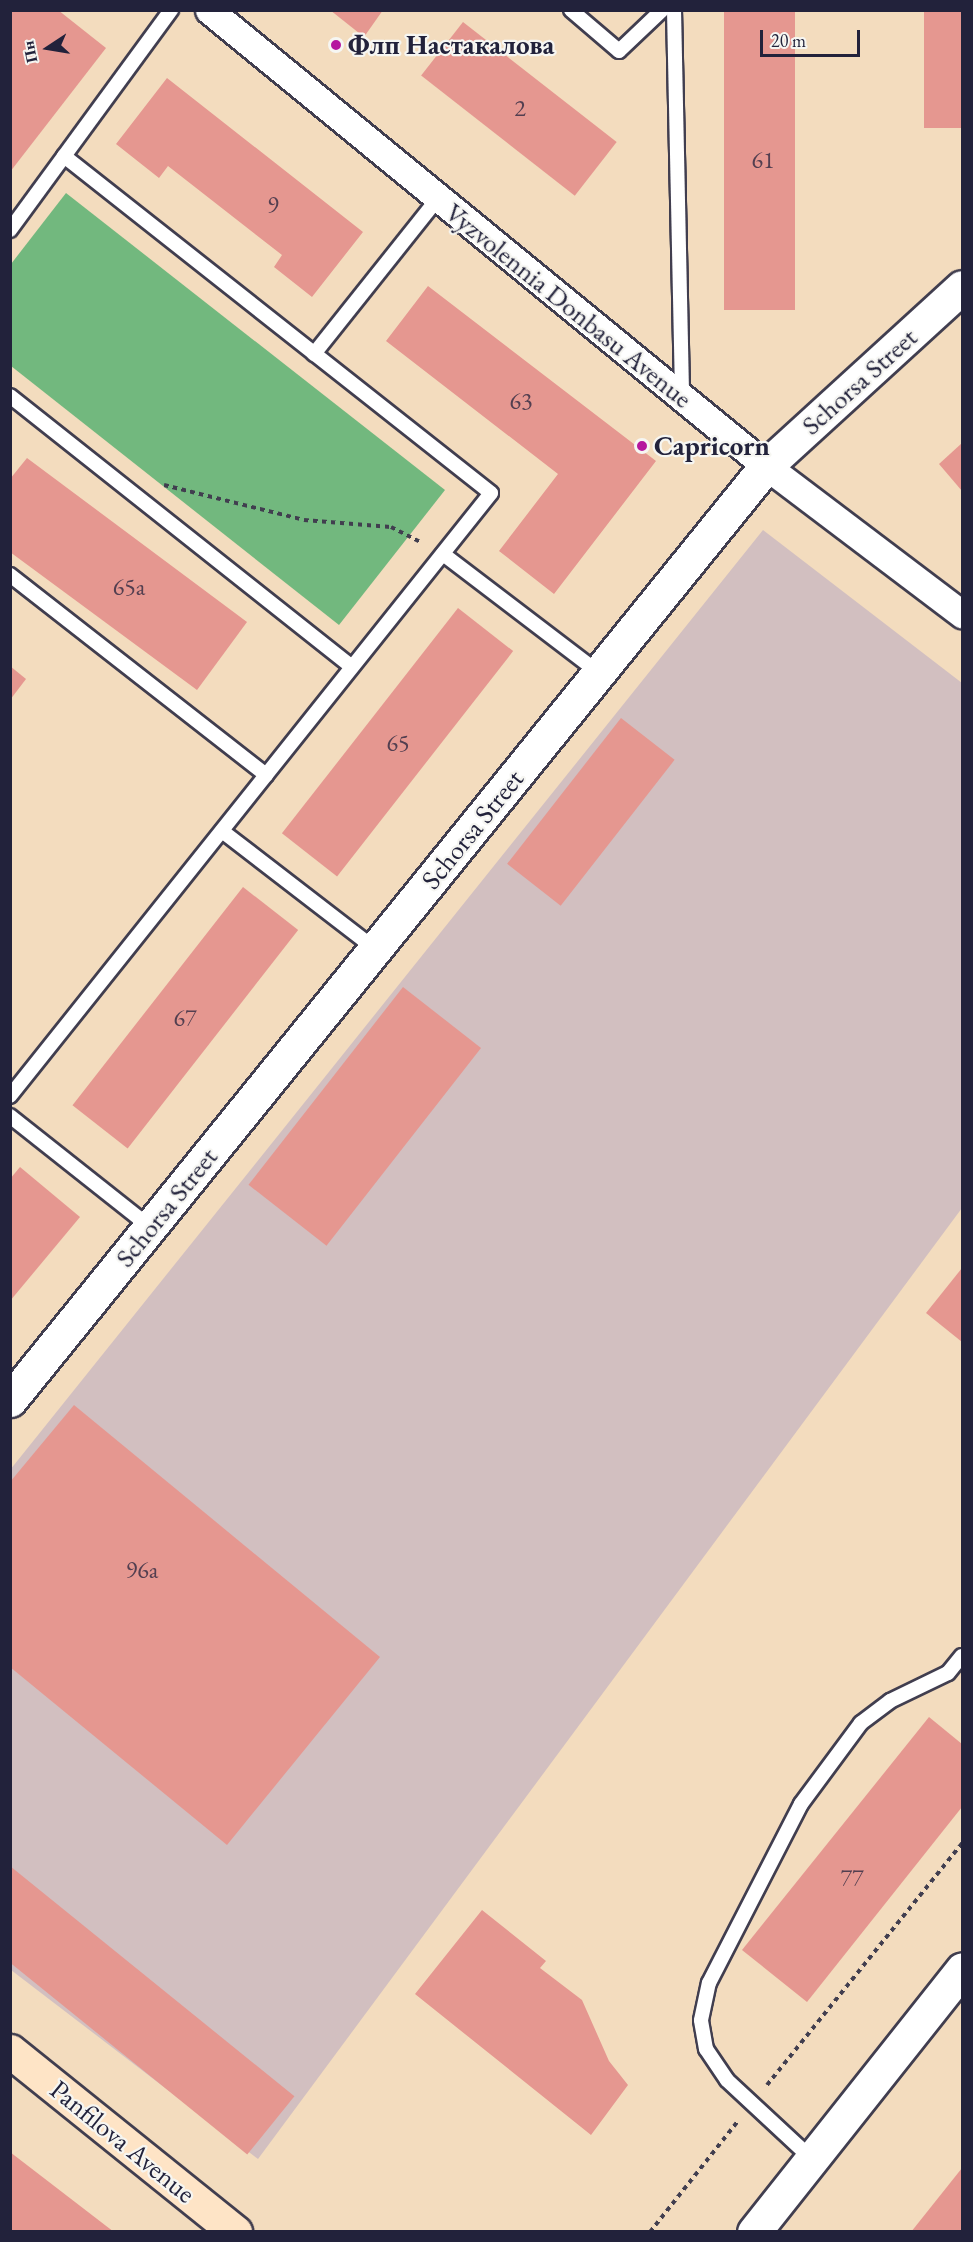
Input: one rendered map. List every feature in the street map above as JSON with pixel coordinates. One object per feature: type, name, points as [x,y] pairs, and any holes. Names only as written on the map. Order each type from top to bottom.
[{"type":"main road","name":"Panfilova Avenue","points":[[10,2050],[235,2232]]},
{"type":"street","name":"Vyzvolennia Donbasu Avenue","points":[[209,10],[766,465],[963,614]]},
{"type":"street","name":"Schorsa Street","points":[[10,1400],[766,465],[963,287]]},
{"type":"street","points":[[754,2232],[963,1970]]},
{"type":"lane","points":[[10,230],[171,10]]},
{"type":"lane","points":[[571,10],[619,51],[662,10]]},
{"type":"lane","points":[[674,10],[682,397]]},
{"type":"lane","points":[[10,1096],[491,493],[64,156]]},
{"type":"lane","points":[[314,354],[438,198]]},
{"type":"lane","points":[[10,396],[352,667]]},
{"type":"lane","points":[[443,554],[598,673]]},
{"type":"lane","points":[[10,575],[266,775]]},
{"type":"lane","points":[[222,831],[375,949]]},
{"type":"lane","points":[[10,1116],[150,1227]]},
{"type":"lane","points":[[812,2159],[752,2104],[706,2049],[700,2020],[709,1983],[801,1804],[861,1723],[890,1701],[948,1673],[963,1656]]},
{"type":"path","points":[[159,484],[304,520],[391,527],[443,554]]},
{"type":"path","points":[[650,2232],[963,1842]]},
{"type":"shaded area","points":[[763,530],[962,683],[962,1208],[258,2159],[11,1970],[10,1470]]},
{"type":"green space","points":[[66,193],[445,490],[339,625],[11,366],[11,264]]},
{"type":"building","points":[[10,10],[58,10],[106,48],[10,172]]},
{"type":"building","points":[[330,10],[383,10],[364,37]]},
{"type":"building","points":[[724,10],[795,10],[795,310],[724,310]]},
{"type":"building","points":[[924,10],[962,10],[962,128],[924,128]]},
{"type":"building","points":[[463,22],[617,142],[575,196],[421,76]]},
{"type":"building","points":[[167,78],[363,232],[312,297],[274,267],[282,255],[168,166],[159,178],[116,144]]},
{"type":"building","points":[[428,286],[656,461],[554,594],[499,551],[558,474],[386,341]]},
{"type":"building","points":[[962,443],[962,491],[939,464]]},
{"type":"building","points":[[27,458],[247,622],[197,690],[10,552],[10,479]]},
{"type":"building","points":[[458,608],[513,651],[337,876],[282,833]]},
{"type":"building","points":[[10,666],[26,679],[10,700]]},
{"type":"building","points":[[621,718],[675,760],[561,906],[507,864]]},
{"type":"building","points":[[243,887],[298,930],[128,1148],[72,1105]]},
{"type":"building","points":[[403,987],[481,1048],[326,1246],[248,1185]]},
{"type":"building","points":[[20,1167],[80,1217],[10,1301],[10,1179]]},
{"type":"building","points":[[962,1268],[962,1342],[926,1313]]},
{"type":"building","points":[[74,1405],[380,1657],[227,1845],[10,1667],[10,1482]]},
{"type":"building","points":[[929,1717],[962,1744],[962,1807],[807,2002],[742,1950]]},
{"type":"building","points":[[10,1866],[294,2096],[247,2155],[10,1963]]},
{"type":"building","points":[[482,1910],[546,1961],[540,1968],[582,2000],[609,2061],[628,2085],[591,2135],[415,1994]]},
{"type":"building","points":[[10,2152],[114,2232],[10,2232]]},
{"type":"building","points":[[962,2168],[962,2232],[911,2232]]},
{"type":"place","name":"Флп Настакалова","points":[[336,45]]},
{"type":"place","name":"Capricorn","points":[[642,446]]}]
